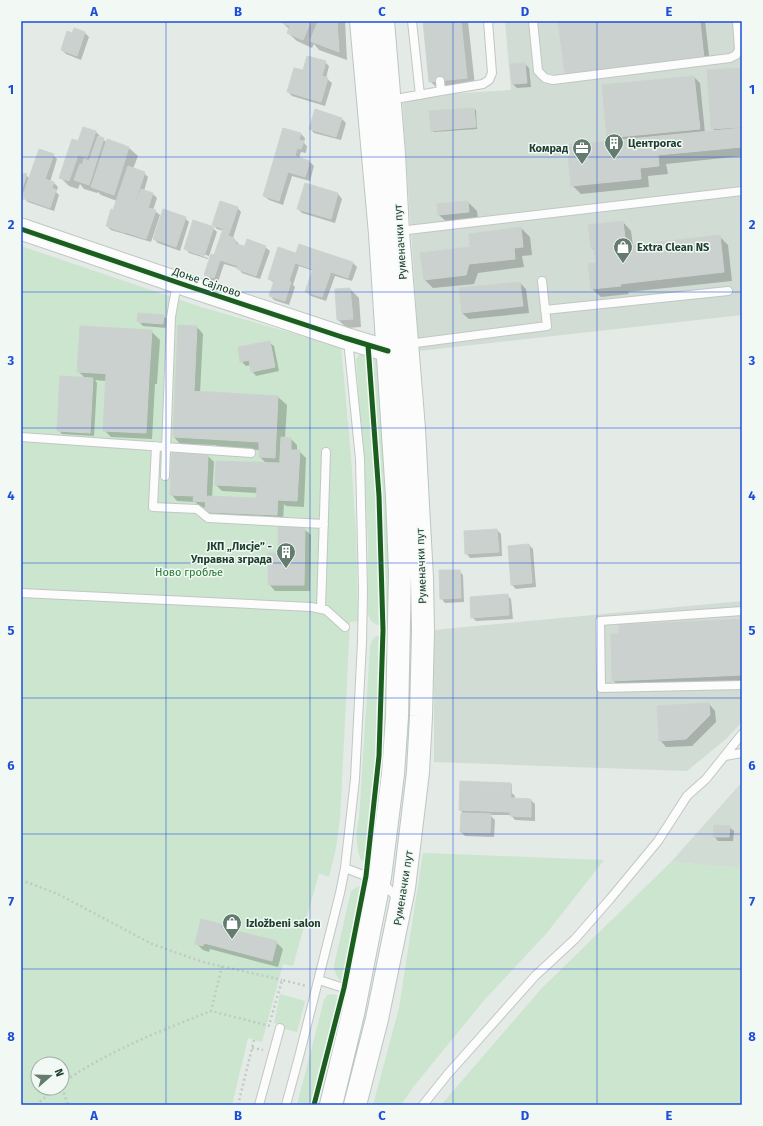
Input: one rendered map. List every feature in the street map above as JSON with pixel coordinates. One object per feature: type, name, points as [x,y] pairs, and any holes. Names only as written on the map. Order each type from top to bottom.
[{"type":"main road","name":"Руменачки пут","points":[[355,1105],[377,1019],[402,902],[418,772],[423,631],[419,512],[398,347],[380,234],[361,21]]},
{"type":"main road","name":"Руменачки пут","points":[[331,1105],[353,1014],[380,881],[398,718],[400,572],[397,496],[398,232],[394,154],[383,21]]},
{"type":"street","name":"Доње Сајлово","points":[[21,229],[177,283],[348,339],[398,347]]},
{"type":"lane","points":[[412,21],[420,95]]},
{"type":"lane","points":[[389,100],[483,84],[489,80],[492,73],[488,21]]},
{"type":"lane","points":[[533,21],[538,71],[545,78],[553,80],[730,58],[736,56],[739,50],[737,21]]},
{"type":"lane","points":[[440,81],[441,91]]},
{"type":"lane","points":[[398,232],[742,191]]},
{"type":"lane","points":[[398,347],[547,326],[542,281]]},
{"type":"lane","points":[[165,476],[171,317],[177,283]]},
{"type":"lane","points":[[545,310],[728,290]]},
{"type":"lane","points":[[286,1105],[340,893],[345,868],[355,779],[363,591],[360,459],[348,339]]},
{"type":"lane","points":[[21,437],[252,453]]},
{"type":"lane","points":[[156,446],[153,507],[196,509],[208,518],[324,524]]},
{"type":"lane","points":[[321,609],[326,452]]},
{"type":"lane","points":[[21,593],[311,607],[326,610],[345,627]]},
{"type":"lane","points":[[742,611],[600,621],[601,688],[742,684]]},
{"type":"lane","points":[[423,1105],[447,1075],[535,976],[575,939],[610,899],[658,841],[687,796],[706,778],[742,734]]},
{"type":"lane","points":[[725,756],[742,753]]},
{"type":"lane","points":[[345,868],[380,881],[402,902]]},
{"type":"lane","points":[[319,980],[357,992]]},
{"type":"lane","points":[[259,1105],[280,1028]]},
{"type":"path","points":[[21,880],[58,894],[152,944],[203,962],[308,986],[310,979]]},
{"type":"path","points":[[211,1011],[222,966]]},
{"type":"path","points":[[268,1032],[282,980]]},
{"type":"path","points":[[70,1077],[79,1071],[134,1043],[211,1011],[269,1026]]},
{"type":"path","points":[[238,1105],[254,1040]]},
{"type":"path","points":[[252,1048],[262,1051],[264,1044]]},
{"type":"path","points":[[36,1105],[47,1096]]},
{"type":"shaded area","points":[[505,21],[742,21],[742,315],[419,351],[402,97],[511,90]]},
{"type":"shaded area","points":[[742,601],[742,722],[726,739],[687,771],[434,762],[434,630]]},
{"type":"shaded area","points":[[742,782],[742,868],[671,862]]},
{"type":"green space","name":"Ново гробље","points":[[21,246],[201,307],[341,347],[351,456],[356,533],[358,621],[350,622],[340,819],[336,848],[329,877],[319,873],[293,966],[283,964],[262,1042],[248,1038],[232,1105],[21,1105]]},
{"type":"green space","points":[[361,353],[378,357],[393,571],[390,621],[383,625],[373,623],[368,613],[368,546],[365,480],[356,359]]},
{"type":"green space","points":[[382,635],[389,638],[390,707],[373,861],[368,864],[362,861],[359,855],[357,830],[359,819],[370,647],[374,638]]},
{"type":"green space","points":[[423,853],[604,860],[546,934],[486,998],[414,1086],[401,1105],[373,1105],[399,1008]]},
{"type":"green space","points":[[671,862],[742,868],[742,1105],[441,1105],[541,989]]},
{"type":"green space","points":[[359,886],[369,887],[350,983],[344,984],[337,976],[334,965],[351,891]]},
{"type":"green space","points":[[280,994],[305,1001],[297,1032],[285,1029],[285,1026],[274,1023]]},
{"type":"green space","points":[[331,994],[340,998],[343,1001],[344,1006],[323,1105],[297,1105],[324,1000],[327,995]]},
{"type":"building","points":[[282,21],[311,21],[303,40],[287,33],[290,26],[282,23]]},
{"type":"building","points":[[318,21],[337,21],[339,52],[310,41]]},
{"type":"building","points":[[423,21],[461,21],[467,78],[429,82]]},
{"type":"building","points":[[558,21],[700,21],[704,58],[565,75]]},
{"type":"building","points":[[74,28],[85,32],[77,56],[61,50],[67,31],[72,33]]},
{"type":"building","points":[[307,56],[326,61],[322,76],[328,78],[321,102],[287,92],[294,68],[303,70]]},
{"type":"building","points":[[525,63],[527,83],[512,84],[510,64]]},
{"type":"building","points":[[742,68],[742,127],[711,129],[707,70]]},
{"type":"building","points":[[694,76],[700,129],[607,138],[602,85]]},
{"type":"building","points":[[474,108],[476,127],[431,131],[429,111]]},
{"type":"building","points":[[315,109],[342,118],[336,137],[309,129]]},
{"type":"building","points":[[83,127],[96,131],[87,158],[78,155],[69,181],[59,178],[72,139],[78,141]]},
{"type":"building","points":[[283,128],[301,133],[299,140],[304,141],[301,149],[297,148],[295,156],[310,161],[305,177],[288,172],[279,201],[263,196]]},
{"type":"building","name":"Центрогас","points":[[742,128],[742,147],[658,155],[659,166],[640,168],[641,179],[571,186],[567,145]]},
{"type":"building","points":[[98,136],[104,138],[89,185],[74,180],[80,164],[82,165],[84,159],[89,161]]},
{"type":"building","points":[[107,139],[129,147],[114,195],[91,187]]},
{"type":"building","points":[[39,149],[54,154],[45,179],[54,182],[52,188],[56,190],[50,208],[22,198]]},
{"type":"building","points":[[128,166],[145,172],[125,233],[106,226]]},
{"type":"building","points":[[21,173],[27,174],[21,191]]},
{"type":"building","points":[[305,183],[338,193],[331,219],[297,209]]},
{"type":"building","points":[[141,189],[153,193],[148,208],[156,210],[146,239],[125,232]]},
{"type":"building","points":[[220,201],[238,207],[214,278],[204,275],[211,254],[214,255],[223,229],[212,225]]},
{"type":"building","points":[[468,201],[469,212],[438,215],[437,204]]},
{"type":"building","points":[[163,209],[186,217],[176,247],[153,239]]},
{"type":"building","points":[[193,220],[214,227],[204,256],[184,249]]},
{"type":"building","points":[[623,221],[626,246],[720,235],[724,272],[620,284],[621,286],[591,289],[588,264],[596,263],[594,248],[591,248],[588,225]]},
{"type":"building","points":[[521,227],[523,247],[514,248],[515,259],[469,264],[466,275],[424,280],[420,253],[470,247],[469,234]]},
{"type":"building","points":[[228,236],[234,238],[236,244],[244,246],[238,266],[220,260]]},
{"type":"building","points":[[247,239],[266,246],[256,276],[237,269]]},
{"type":"building","points":[[299,244],[319,251],[313,269],[295,263]]},
{"type":"building","points":[[278,247],[298,254],[289,281],[291,282],[285,301],[269,296],[274,281],[268,279]]},
{"type":"building","points":[[319,251],[353,262],[348,278],[331,272],[322,297],[305,292]]},
{"type":"building","points":[[520,282],[523,306],[462,313],[459,288]]},
{"type":"building","points":[[350,288],[353,319],[337,320],[335,289]]},
{"type":"building","points":[[138,313],[164,315],[163,324],[137,322]]},
{"type":"building","points":[[178,325],[197,326],[194,392],[175,391]]},
{"type":"building","points":[[80,326],[152,330],[149,376],[77,372]]},
{"type":"building","points":[[270,341],[275,367],[251,372],[249,360],[240,362],[238,347]]},
{"type":"building","points":[[106,374],[149,376],[146,433],[103,431]]},
{"type":"building","points":[[60,376],[77,377],[73,432],[57,431]]},
{"type":"building","points":[[77,377],[93,378],[90,433],[73,432]]},
{"type":"building","points":[[175,391],[211,392],[209,439],[173,437]]},
{"type":"building","points":[[211,392],[278,396],[275,458],[259,457],[259,442],[209,439]]},
{"type":"building","points":[[281,437],[291,438],[291,450],[300,450],[297,501],[278,500]]},
{"type":"building","points":[[172,453],[208,455],[206,502],[193,501],[194,496],[170,495]]},
{"type":"building","points":[[216,461],[279,463],[278,488],[215,485]]},
{"type":"building","points":[[257,487],[278,488],[277,515],[205,512],[206,496],[256,498]]},
{"type":"building","name":"ЈКП „Лисје” - Управна зграда","points":[[278,527],[305,528],[304,585],[268,585],[268,553],[278,553]]},
{"type":"building","points":[[497,529],[499,552],[465,554],[464,531]]},
{"type":"building","points":[[529,544],[532,583],[511,585],[508,546]]},
{"type":"building","points":[[439,570],[460,570],[461,598],[440,599]]},
{"type":"building","points":[[508,594],[509,615],[471,618],[470,597]]},
{"type":"building","points":[[742,619],[742,675],[612,681],[611,634],[619,634],[619,625]]},
{"type":"building","points":[[709,703],[710,715],[686,739],[659,741],[657,706]]},
{"type":"building","points":[[460,781],[482,782],[482,790],[511,791],[510,812],[459,810]]},
{"type":"building","points":[[482,782],[511,783],[511,791],[482,790]]},
{"type":"building","points":[[511,798],[531,799],[531,817],[510,816]]},
{"type":"building","points":[[461,813],[491,814],[490,833],[460,832]]},
{"type":"building","points":[[714,825],[730,826],[729,837],[713,837]]},
{"type":"building","points":[[201,919],[221,924],[220,927],[277,941],[272,961],[204,943],[203,946],[195,944]]},
{"type":"cycle path","points":[[21,229],[188,286],[388,351]]},
{"type":"cycle path","points":[[314,1105],[344,988],[366,876],[379,756],[383,630],[379,496],[368,345]]},
{"type":"place","name":"Центрогас","points":[[614,160]]},
{"type":"place","name":"Комрад","points":[[582,165]]},
{"type":"place","name":"Extra Clean NS","points":[[623,264]]},
{"type":"place","name":"ЈКП „Лисје” - Управна зграда","points":[[286,569]]},
{"type":"place","name":"Izložbeni salon","points":[[232,940]]}]
